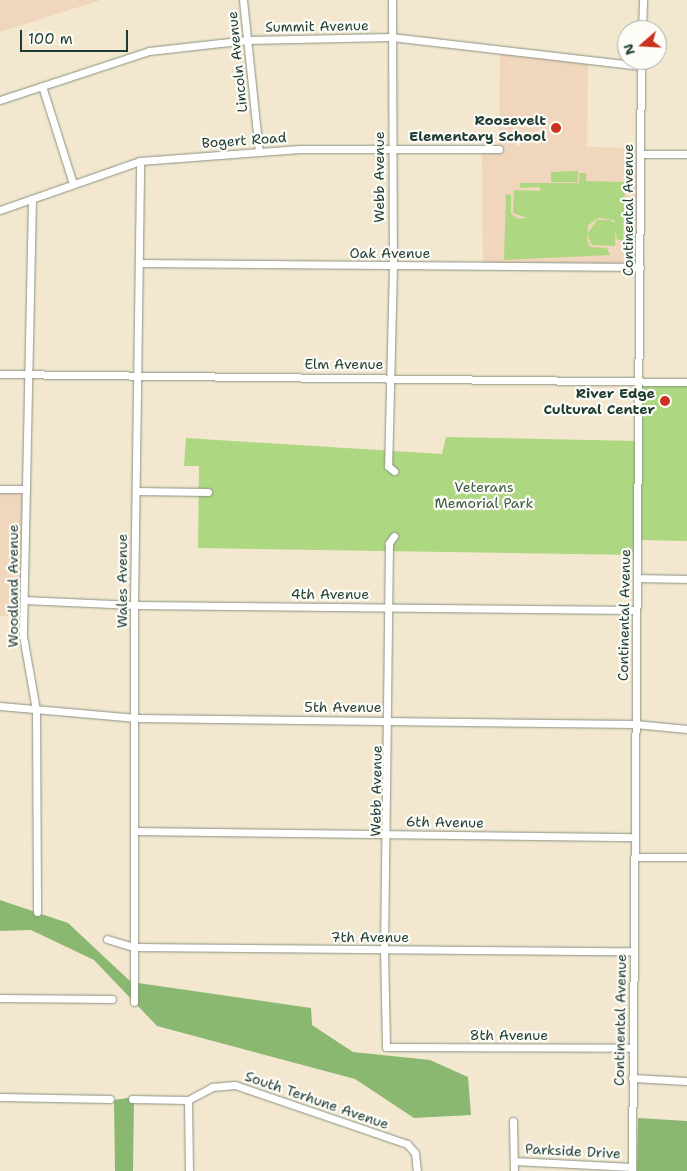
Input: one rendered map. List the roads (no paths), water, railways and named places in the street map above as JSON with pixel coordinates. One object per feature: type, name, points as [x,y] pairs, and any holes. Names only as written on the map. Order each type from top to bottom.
[{"type":"street","name":"Lincoln Avenue","points":[[243,0],[259,152]]},
{"type":"street","name":"Webb Avenue","points":[[392,0],[393,266],[388,466],[394,471]]},
{"type":"street","points":[[642,0],[642,20]]},
{"type":"street","name":"Summit Avenue","points":[[0,100],[149,51],[247,40],[391,37],[617,61]]},
{"type":"street","name":"Continental Avenue","points":[[632,1169],[641,70]]},
{"type":"street","points":[[42,86],[73,184]]},
{"type":"street","name":"Bogert Road","points":[[0,210],[140,161],[300,148],[499,150]]},
{"type":"street","points":[[641,154],[687,154]]},
{"type":"street","name":"Wales Avenue","points":[[134,1002],[136,718],[134,605],[139,376],[140,161]]},
{"type":"street","name":"Woodland Avenue","points":[[32,199],[24,600],[25,655],[36,710],[36,912]]},
{"type":"street","name":"Oak Avenue","points":[[140,262],[640,267]]},
{"type":"street","name":"Elm Avenue","points":[[0,374],[27,376],[391,377],[687,382]]},
{"type":"street","points":[[0,489],[26,490]]},
{"type":"street","points":[[136,491],[208,492]]},
{"type":"street","name":"Webb Avenue","points":[[386,1047],[384,949],[388,834],[389,543],[394,536]]},
{"type":"street","points":[[637,578],[687,579]]},
{"type":"street","name":"4th Avenue","points":[[24,600],[134,605],[636,610]]},
{"type":"street","name":"5th Avenue","points":[[0,706],[136,718],[635,724],[687,729]]},
{"type":"street","name":"6th Avenue","points":[[135,831],[634,837]]},
{"type":"street","points":[[634,856],[687,857]]},
{"type":"street","name":"7th Avenue","points":[[107,939],[134,948],[633,951]]},
{"type":"street","points":[[0,998],[112,999]]},
{"type":"street","name":"8th Avenue","points":[[386,1047],[632,1048]]},
{"type":"street","points":[[632,1078],[687,1081]]},
{"type":"street","name":"South Terhune Avenue","points":[[132,1099],[188,1100],[212,1087],[234,1085],[407,1144],[415,1153],[417,1171]]},
{"type":"street","points":[[0,1097],[110,1099]]},
{"type":"street","points":[[188,1100],[189,1171]]},
{"type":"street","points":[[513,1121],[514,1171]]},
{"type":"street","name":"Parkside Drive","points":[[514,1161],[632,1169]]},
{"type":"place","name":"Roosevelt Elementary School","points":[[556,128]]},
{"type":"place","name":"River Edge Cultural Center","points":[[665,401]]},
{"type":"park label","name":"Veterans Memorial Park","points":[[484,496]]}]
